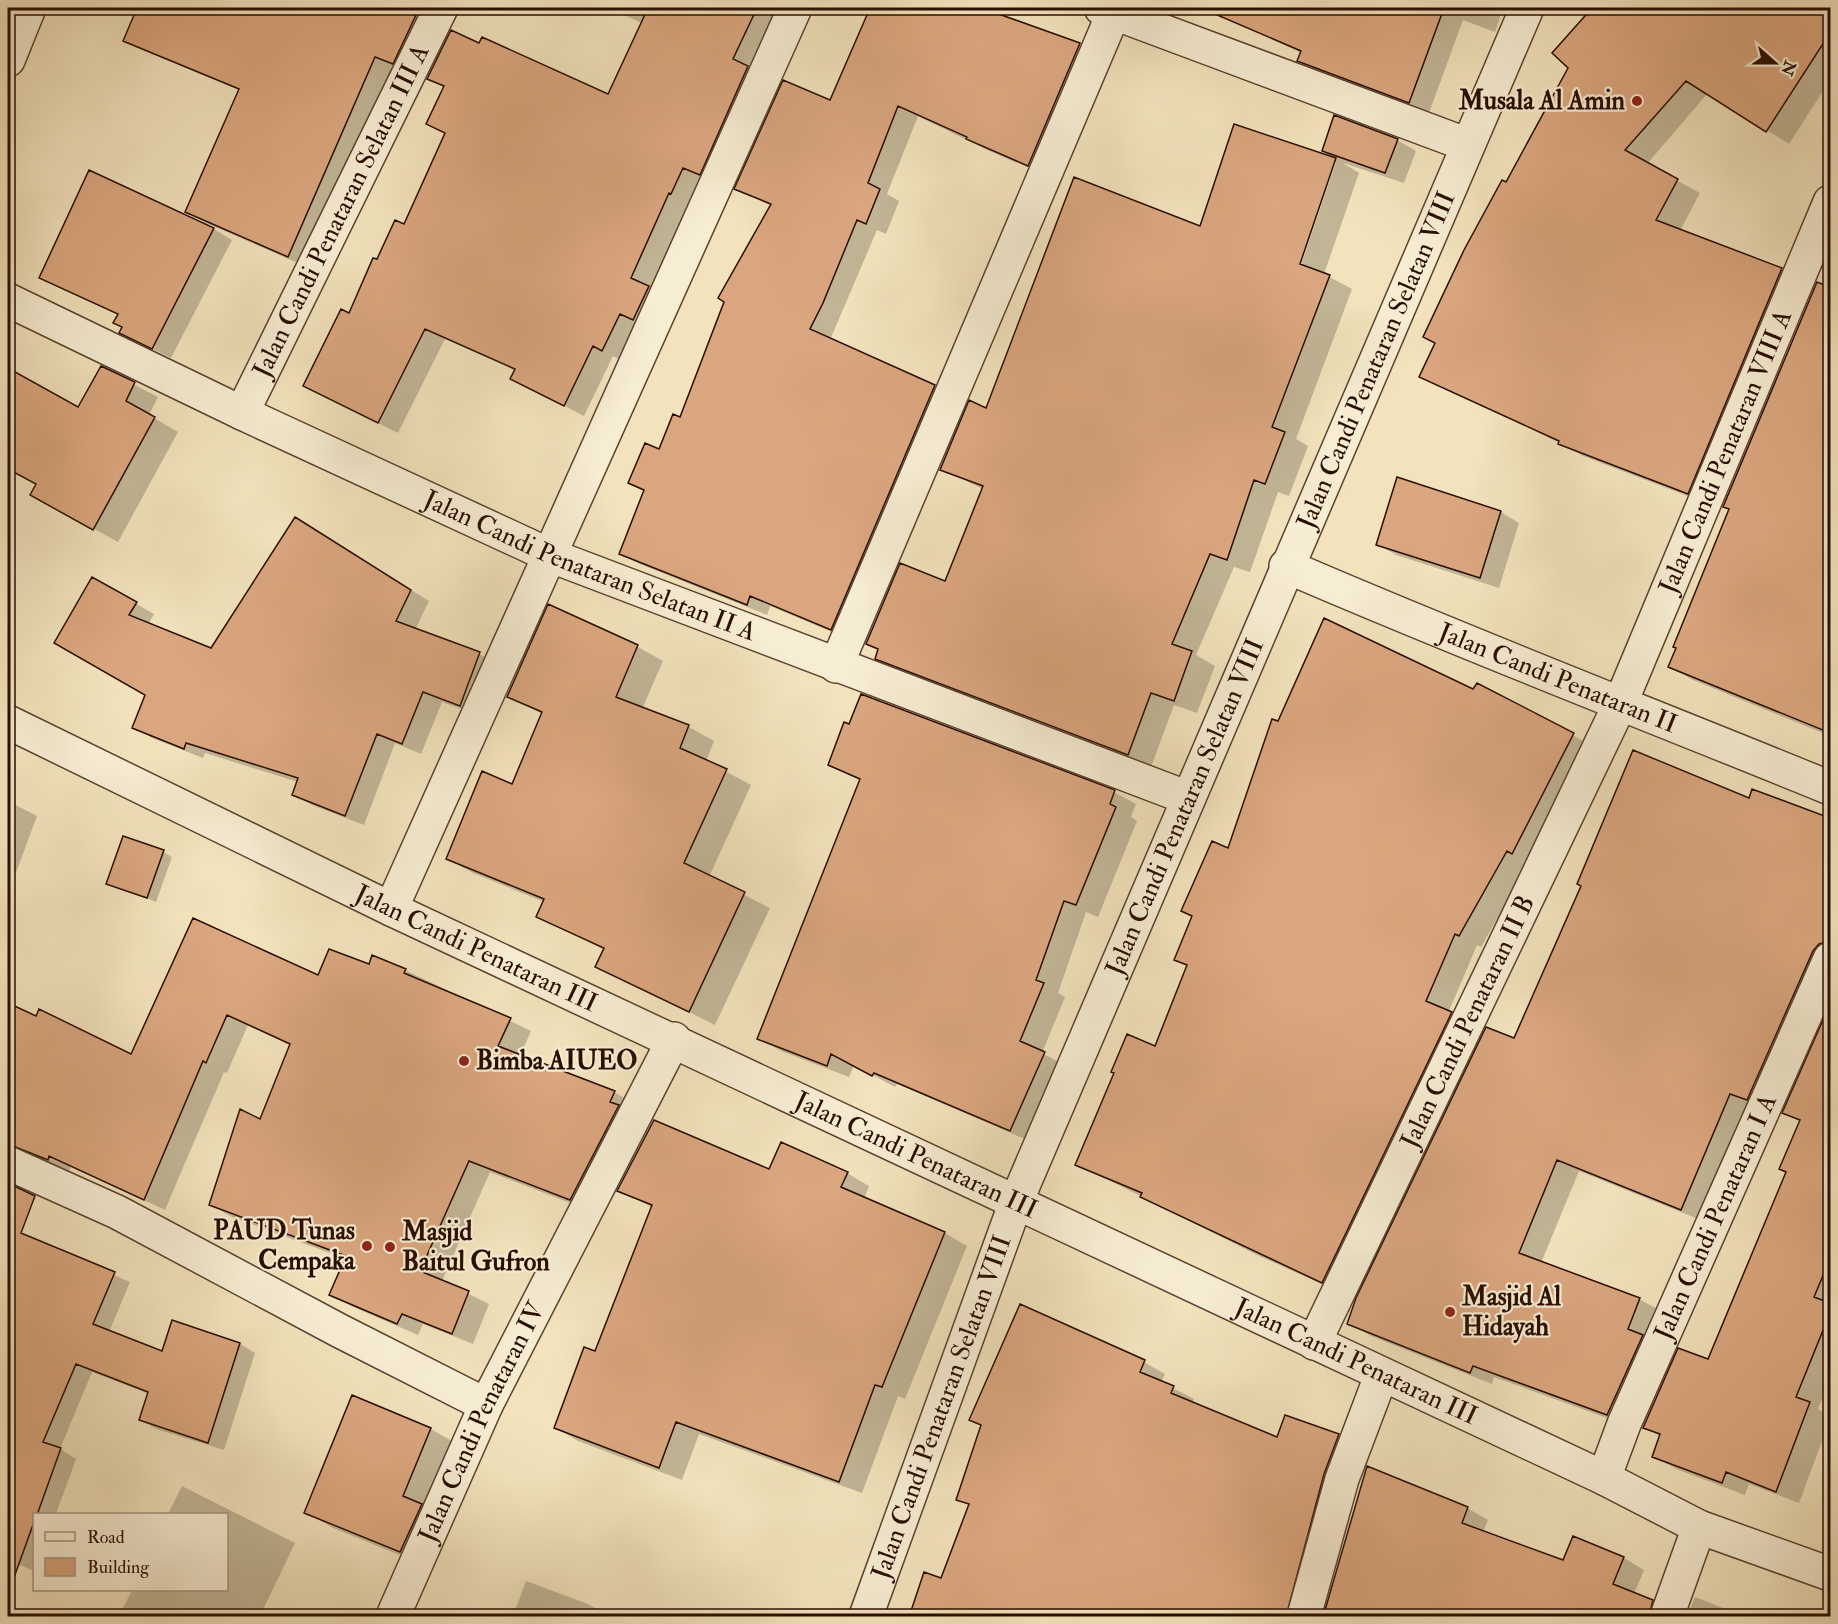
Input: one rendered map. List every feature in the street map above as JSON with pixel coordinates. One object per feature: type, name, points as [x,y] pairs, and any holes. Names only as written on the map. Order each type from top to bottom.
[{"type":"street","points":[[8,60],[29,8]]},
{"type":"street","name":"Jalan Candi Penataran Selatan III A","points":[[242,413],[441,8]]},
{"type":"street","points":[[391,909],[795,8]]},
{"type":"street","name":"Jalan Candi Penataran Selatan VIII","points":[[866,1617],[1016,1202],[1286,566],[1527,8]]},
{"type":"street","points":[[836,666],[1108,10],[1468,145]]},
{"type":"street","name":"Jalan Candi Penataran VIII A","points":[[1621,702],[1830,202]]},
{"type":"street","name":"Jalan Candi Penataran Selatan II A","points":[[8,300],[242,413],[549,555],[1188,798]]},
{"type":"street","name":"Jalan Candi Penataran II","points":[[1286,566],[1451,637],[1621,702],[1830,788]]},
{"type":"street","name":"Jalan Candi Penataran II B","points":[[1314,1343],[1621,702]]},
{"type":"street","name":"Jalan Candi Penataran III","points":[[8,722],[391,909],[674,1039],[1381,1376],[1604,1478],[1699,1527],[1830,1575]]},
{"type":"street","name":"Jalan Candi Penataran I A","points":[[1604,1478],[1624,1424],[1830,959]]},
{"type":"street","name":"Jalan Candi Penataran IV","points":[[393,1617],[486,1405],[674,1039]]},
{"type":"street","points":[[8,1163],[117,1212],[340,1331],[486,1405]]},
{"type":"street","points":[[1304,1617],[1342,1479],[1381,1376]]},
{"type":"street","points":[[1667,1617],[1699,1527]]},
{"type":"building","points":[[137,8],[398,8],[416,15],[393,64],[375,57],[288,257],[185,212],[239,89],[123,41]]},
{"type":"building","points":[[648,8],[757,8],[733,59],[748,66],[700,175],[683,168],[671,194],[669,193],[631,278],[649,286],[633,320],[620,314],[602,351],[593,346],[564,406],[510,379],[515,369],[425,329],[378,423],[303,386],[341,309],[349,313],[373,258],[377,259],[395,220],[404,224],[445,133],[426,124],[444,86],[427,79],[451,30],[479,43],[482,37],[608,94]]},
{"type":"building","points":[[870,8],[982,8],[1080,43],[1028,166],[898,106],[868,183],[880,189],[866,224],[857,220],[810,329],[935,385],[831,630],[750,596],[747,605],[619,554],[644,490],[628,483],[645,443],[659,449],[673,414],[680,417],[724,302],[718,298],[771,204],[734,189],[783,80],[830,100]]},
{"type":"building","points":[[1201,8],[1444,8],[1409,103],[1297,61],[1301,51]]},
{"type":"building","points":[[1592,8],[1830,8],[1830,33],[1766,132],[1686,81],[1625,150],[1678,179],[1656,220],[1782,268],[1688,494],[1558,444],[1559,441],[1419,377],[1435,343],[1423,337],[1464,250],[1502,180],[1506,182],[1568,68],[1552,53]]},
{"type":"building","points":[[1334,115],[1398,139],[1385,173],[1322,151]]},
{"type":"building","points":[[1234,124],[1336,158],[1300,264],[1330,275],[1272,427],[1285,432],[1265,484],[1254,480],[1227,560],[1210,554],[1172,644],[1192,651],[1174,701],[1151,693],[1128,755],[875,659],[878,649],[866,644],[900,563],[945,581],[983,486],[940,470],[969,400],[986,408],[1074,177],[1200,226]]},
{"type":"building","points":[[89,170],[214,228],[152,349],[119,333],[122,327],[113,323],[118,314],[39,278]]},
{"type":"building","points":[[1817,282],[1830,287],[1830,733],[1668,667],[1676,648],[1673,647],[1729,509],[1723,507]]},
{"type":"building","points":[[101,366],[135,382],[126,401],[155,417],[93,530],[30,495],[36,484],[8,469],[8,368],[78,407]]},
{"type":"building","points":[[1397,477],[1501,511],[1480,578],[1376,545]]},
{"type":"building","points":[[295,517],[411,590],[396,621],[480,652],[460,706],[423,692],[402,744],[377,734],[345,816],[292,795],[298,778],[186,743],[184,749],[132,728],[145,695],[54,643],[92,577],[137,602],[129,615],[211,648]]},
{"type":"building","points":[[548,604],[638,645],[616,697],[689,725],[680,748],[727,769],[684,863],[745,892],[689,1012],[595,967],[604,948],[536,917],[544,899],[446,859],[482,771],[512,784],[542,712],[507,697]]},
{"type":"building","points":[[1324,618],[1473,689],[1477,683],[1574,733],[1512,854],[1507,851],[1459,936],[1455,934],[1426,1001],[1452,1012],[1322,1283],[1140,1197],[1142,1193],[1075,1165],[1114,1073],[1111,1072],[1127,1034],[1155,1046],[1187,965],[1174,960],[1192,916],[1181,911],[1212,841],[1228,848],[1272,719],[1278,721]]},
{"type":"building","points":[[861,694],[1115,790],[1110,804],[1116,807],[1076,905],[1064,901],[1036,980],[1044,983],[1020,1041],[1045,1052],[1010,1131],[874,1073],[872,1076],[831,1054],[827,1066],[757,1039],[860,779],[828,765],[844,722],[849,724]]},
{"type":"building","points":[[1633,750],[1749,798],[1752,789],[1830,818],[1830,941],[1819,944],[1813,951],[1747,1100],[1730,1094],[1681,1210],[1557,1160],[1519,1253],[1640,1298],[1628,1329],[1643,1335],[1607,1415],[1473,1366],[1470,1373],[1347,1324],[1356,1298],[1486,1027],[1514,1038],[1581,886],[1577,884]]},
{"type":"building","points":[[123,836],[164,850],[147,898],[106,884]]},
{"type":"building","points":[[193,918],[318,975],[329,949],[369,964],[372,955],[406,969],[404,973],[511,1018],[498,1046],[615,1091],[610,1102],[619,1105],[570,1200],[469,1161],[420,1271],[469,1291],[452,1334],[402,1314],[397,1324],[329,1295],[346,1256],[209,1205],[240,1109],[260,1119],[290,1044],[227,1015],[206,1063],[203,1061],[144,1200],[49,1156],[48,1160],[8,1144],[8,1003],[36,1016],[39,1009],[131,1054]]},
{"type":"building","points":[[1830,1004],[1830,1259],[1814,1297],[1830,1303],[1830,1313],[1796,1397],[1810,1402],[1776,1492],[1726,1472],[1722,1483],[1652,1457],[1660,1434],[1643,1428],[1678,1348],[1708,1359],[1786,1172],[1779,1169],[1800,1120],[1782,1113]]},
{"type":"building","points":[[654,1120],[769,1169],[781,1142],[848,1172],[841,1187],[945,1232],[882,1387],[875,1385],[839,1482],[676,1422],[659,1468],[554,1428],[584,1347],[595,1351],[652,1205],[617,1191]]},
{"type":"building","points":[[8,1183],[35,1196],[21,1233],[115,1272],[93,1324],[162,1351],[172,1320],[240,1343],[208,1443],[139,1420],[148,1392],[76,1364],[43,1442],[61,1448],[38,1513],[33,1513],[33,1525],[12,1583],[8,1582]]},
{"type":"building","points":[[1020,1304],[1145,1360],[1140,1372],[1174,1386],[1171,1393],[1277,1437],[1285,1415],[1339,1434],[1324,1474],[1286,1617],[909,1617],[924,1572],[941,1578],[969,1504],[956,1500],[981,1425],[969,1420]]},
{"type":"building","points":[[352,1395],[431,1428],[403,1496],[422,1504],[400,1552],[304,1513]]},
{"type":"building","points":[[1367,1466],[1468,1507],[1462,1523],[1563,1560],[1573,1536],[1624,1557],[1613,1584],[1653,1600],[1649,1617],[1323,1617]]},
{"type":"place","name":"Musala Al Amin","points":[[1637,101]]},
{"type":"place","name":"Bimba AIUEO","points":[[464,1061]]},
{"type":"place","name":"PAUD Tunas Cempaka","points":[[367,1246]]},
{"type":"place","name":"Masjid Baitul Gufron","points":[[390,1247]]},
{"type":"place","name":"Masjid Al Hidayah","points":[[1450,1312]]}]
